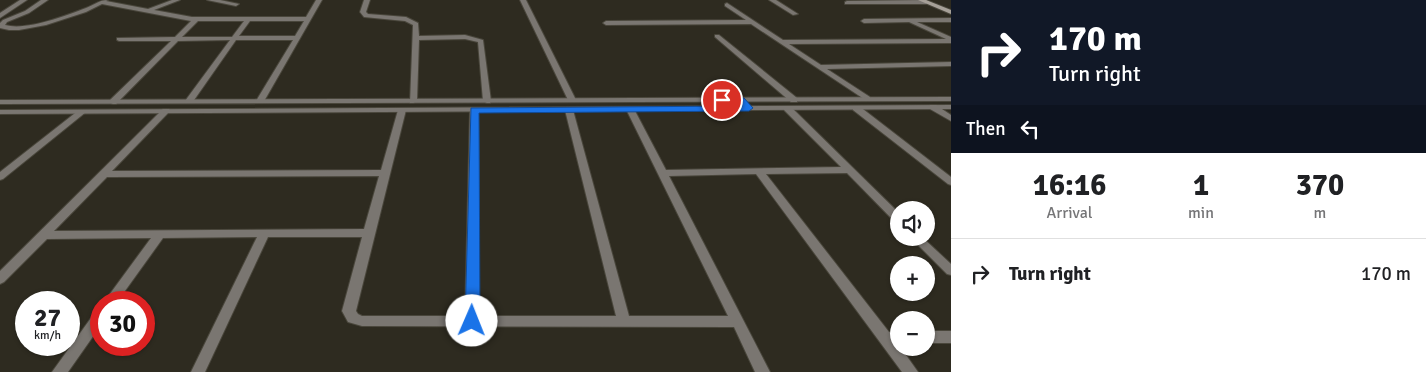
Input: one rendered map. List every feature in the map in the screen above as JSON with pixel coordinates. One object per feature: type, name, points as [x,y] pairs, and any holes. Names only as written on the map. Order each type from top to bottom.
[{"type":"main road","points":[[934,0],[951,7]]},
{"type":"main road","points":[[924,1],[951,12]]},
{"type":"street","points":[[0,16],[24,0]]},
{"type":"street","points":[[31,26],[7,28],[1,25],[27,12],[45,0]]},
{"type":"street","points":[[150,11],[177,0]]},
{"type":"street","points":[[210,0],[236,4]]},
{"type":"street","points":[[260,101],[319,0]]},
{"type":"street","points":[[367,0],[364,15],[411,20],[416,24],[413,101]]},
{"type":"street","points":[[523,0],[571,105],[624,321]]},
{"type":"street","points":[[772,0],[795,14]]},
{"type":"street","points":[[6,34],[89,9],[103,1],[196,19],[308,19]]},
{"type":"street","points":[[847,3],[924,1]]},
{"type":"street","points":[[727,5],[867,99]]},
{"type":"street","points":[[113,102],[196,19]]},
{"type":"street","points":[[189,102],[248,19]]},
{"type":"street","points":[[864,21],[951,20]]},
{"type":"street","points":[[909,21],[951,40]]},
{"type":"street","points":[[606,23],[752,22]]},
{"type":"street","points":[[717,36],[794,100]]},
{"type":"street","points":[[416,38],[466,37],[481,41],[487,101]]},
{"type":"street","points":[[119,39],[297,38]]},
{"type":"street","points":[[783,42],[951,40]]},
{"type":"street","points":[[820,67],[951,64]]},
{"type":"street","points":[[1,113],[474,110],[740,100],[951,99]]},
{"type":"street","points":[[740,100],[749,108]]},
{"type":"street","points":[[365,110],[368,101]]},
{"type":"street","points":[[0,102],[487,101],[630,109],[951,106]]},
{"type":"street","points":[[933,107],[951,119]]},
{"type":"street","points":[[787,108],[890,210]]},
{"type":"street","points":[[856,108],[951,182]]},
{"type":"street","points":[[630,109],[763,372]]},
{"type":"street","points":[[402,110],[350,303],[349,311],[353,318],[362,321],[737,322]]},
{"type":"street","points":[[472,321],[474,110]]},
{"type":"street","points":[[0,177],[82,112]]},
{"type":"street","points":[[0,279],[166,112]]},
{"type":"street","points":[[662,172],[849,170]]},
{"type":"street","points":[[758,171],[890,336]]},
{"type":"street","points":[[104,174],[385,173]]},
{"type":"street","points":[[44,234],[368,233]]},
{"type":"street","points":[[118,291],[160,234]]},
{"type":"street","points":[[198,372],[264,234]]},
{"type":"street","points":[[926,246],[950,268]]},
{"type":"street","points":[[60,372],[90,330]]},
{"type":"street","points":[[935,337],[951,337]]},
{"type":"street","points":[[902,356],[911,372]]},
{"type":"route","points":[[472,321],[474,110],[749,108],[740,100],[722,100]]}]
